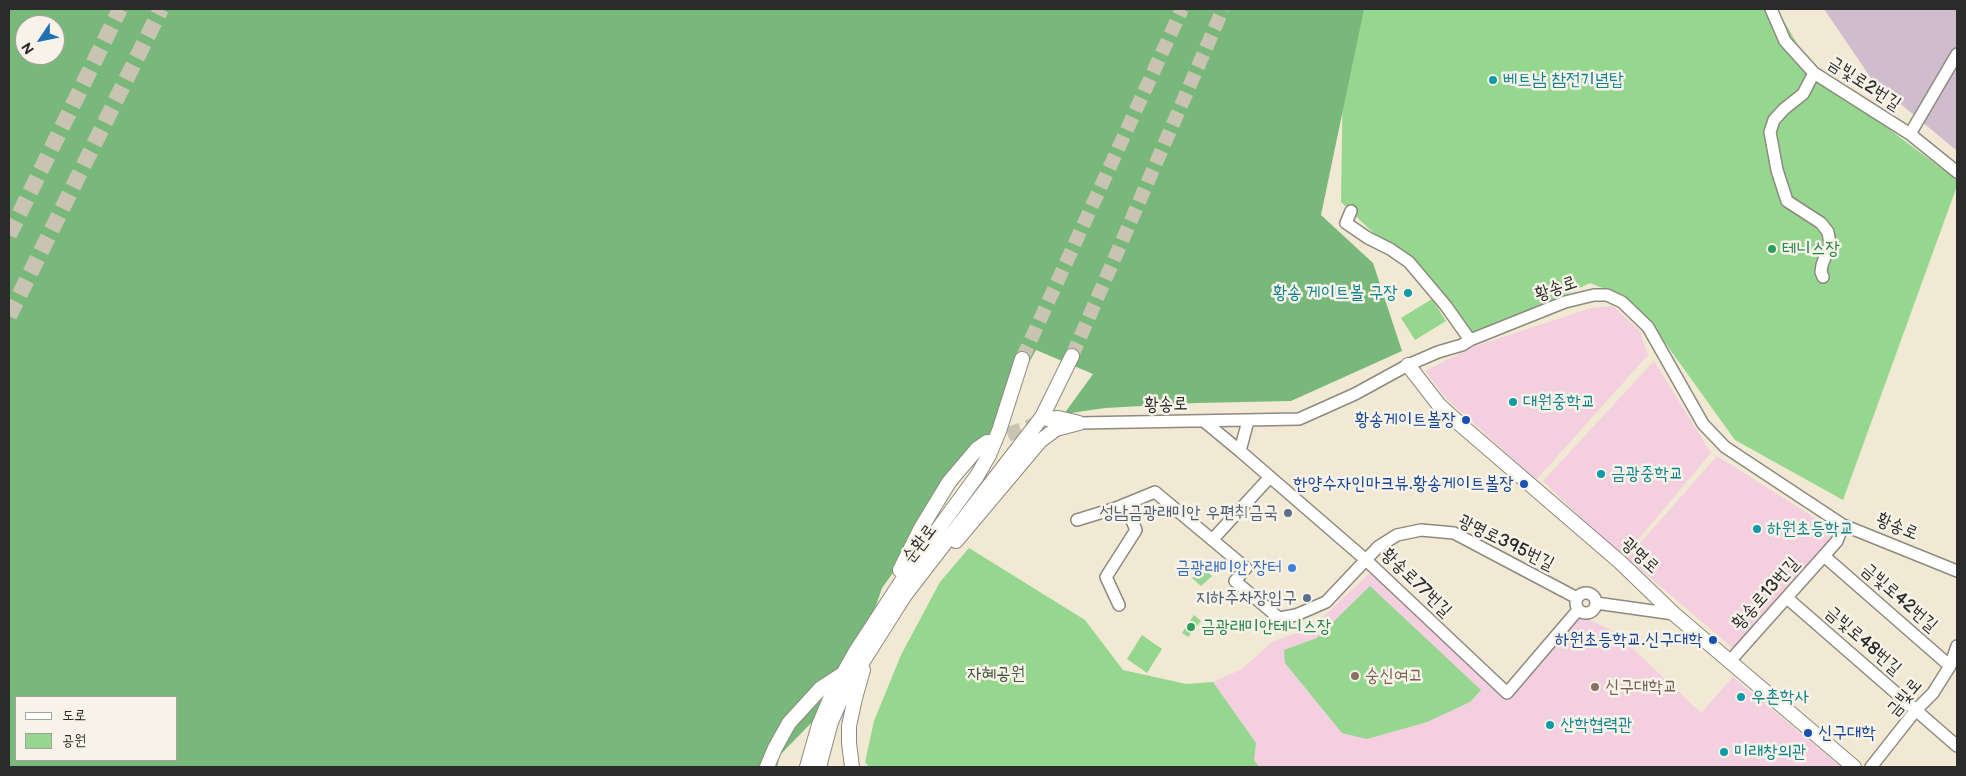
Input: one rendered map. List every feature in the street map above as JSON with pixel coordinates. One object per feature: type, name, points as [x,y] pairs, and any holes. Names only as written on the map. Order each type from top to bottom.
[{"type":"main road","name":"순환로","points":[[818,767],[837,705],[846,688],[905,595],[1042,417],[1072,356]]},
{"type":"main road","name":"순환로","points":[[806,767],[819,725],[833,692],[844,673],[884,607],[977,476],[999,431],[1022,359]]},
{"type":"main road","name":"광명로","points":[[1408,365],[1424,388],[1444,410],[1620,562],[1674,614],[1854,767]]},
{"type":"main road","points":[[1048,419],[1058,418],[1079,423]]},
{"type":"main road","points":[[905,595],[945,554],[1040,440],[1056,428],[1079,423]]},
{"type":"main road","points":[[884,607],[921,528],[949,482],[977,449],[987,442]]},
{"type":"main road","points":[[852,767],[849,726],[855,698],[868,656]]},
{"type":"main road","points":[[767,767],[781,735],[800,709],[821,688],[844,673]]},
{"type":"street","name":"금빛로2번길","points":[[1771,9],[1785,41],[1814,73],[1910,134],[1957,172]]},
{"type":"street","points":[[1910,134],[1957,54]]},
{"type":"street","points":[[1814,73],[1803,94],[1784,109],[1774,120],[1770,132],[1781,184],[1787,201],[1821,223],[1828,232],[1830,244],[1820,272],[1823,277]]},
{"type":"street","points":[[1351,212],[1346,224],[1379,244],[1390,248],[1408,262],[1446,306],[1470,340]]},
{"type":"street","name":"황송로","points":[[1079,423],[1299,419],[1355,394],[1408,365],[1438,352],[1462,345],[1470,340],[1565,302],[1594,294],[1607,295],[1622,302],[1648,327],[1703,424],[1725,447],[1813,507],[1843,524],[1957,571]]},
{"type":"street","points":[[1240,451],[1248,421]]},
{"type":"street","name":"황송로77번길","points":[[1205,422],[1366,560],[1507,694],[1577,604]]},
{"type":"street","points":[[1076,520],[1155,492],[1213,539],[1270,477]]},
{"type":"street","points":[[1119,604],[1106,577],[1136,530],[1125,504]]},
{"type":"street","name":"황송로13번길","points":[[1730,661],[1824,556],[1836,541],[1843,524]]},
{"type":"street","name":"광명로395번길","points":[[1213,539],[1246,568],[1235,582],[1279,618],[1296,616],[1326,602],[1378,547],[1398,535],[1421,530],[1454,533],[1577,604]]},
{"type":"street","name":"금빛로42번길","points":[[1824,556],[1950,666]]},
{"type":"street","points":[[1588,593],[1594,597],[1596,604],[1591,612],[1584,614],[1577,604],[1581,594],[1588,593]]},
{"type":"street","name":"금빛로48번길","points":[[1787,598],[1957,746]]},
{"type":"street","points":[[1596,604],[1674,614]]},
{"type":"street","name":"금빛로","points":[[1871,767],[1916,710],[1933,693],[1950,666],[1957,646]]},
{"type":"shaded area","points":[[1824,9],[1957,9],[1957,151],[1873,81]]},
{"type":"shaded area","name":"대원중학교","points":[[1613,306],[1639,330],[1648,355],[1536,480],[1446,398],[1425,371],[1473,347],[1591,308]]},
{"type":"shaded area","name":"금광중학교","points":[[1654,361],[1711,453],[1623,557],[1543,481]]},
{"type":"shaded area","name":"하원초등학교","points":[[1717,456],[1809,514],[1833,536],[1734,649],[1627,558]]},
{"type":"shaded area","points":[[1370,573],[1506,698],[1581,616],[1615,632],[1701,713],[1733,677],[1841,767],[1259,767],[1253,760],[1256,743],[1213,682],[1242,669],[1272,642],[1311,628]]},
{"type":"green space","points":[[9,9],[1364,9],[1321,215],[1373,263],[1402,351],[1291,401],[1196,403],[1105,408],[1064,414],[1093,374],[1036,350],[979,454],[882,588],[849,684],[780,755],[777,767],[9,767]]},
{"type":"green space","points":[[1344,9],[1777,9],[1814,73],[1957,180],[1957,186],[1843,500],[1735,440],[1648,319],[1620,295],[1590,283],[1470,340],[1412,270],[1341,202]]},
{"type":"green space","points":[[1432,299],[1446,321],[1415,340],[1401,318]]},
{"type":"green space","name":"자혜공원","points":[[969,548],[1085,620],[1123,670],[1186,684],[1213,682],[1256,743],[1254,760],[1259,767],[869,767],[865,762],[874,721],[901,655],[940,582]]},
{"type":"green space","points":[[1203,567],[1212,576],[1201,586],[1192,578]]},
{"type":"green space","points":[[1370,586],[1481,690],[1470,702],[1427,722],[1367,739],[1342,733],[1285,663],[1284,650],[1317,638]]},
{"type":"green space","name":"금광래미안테니스장","points":[[1194,615],[1201,621],[1188,637],[1182,633]]},
{"type":"green space","points":[[1142,635],[1162,649],[1147,673],[1127,659]]},
{"type":"tunnel","points":[[9,235],[120,9]]},
{"type":"tunnel","points":[[9,316],[161,9]]},
{"type":"tunnel","points":[[1022,359],[1182,9]]},
{"type":"tunnel","points":[[1072,356],[1223,9]]},
{"type":"tunnel","points":[[988,442],[1041,422]]},
{"type":"place","name":"베트남 참전기념탑","points":[[1493,80]]},
{"type":"place","name":"테니스장","points":[[1772,249]]},
{"type":"place","name":"황송 게이트볼 구장","points":[[1408,293]]},
{"type":"place","name":"대원중학교","points":[[1513,402]]},
{"type":"place","name":"황송게이트볼장","points":[[1466,420]]},
{"type":"place","name":"금광중학교","points":[[1601,474]]},
{"type":"place","name":"한양수자인마크뷰.황송게이트볼장","points":[[1524,484]]},
{"type":"place","name":"성남금광래미안 우편취금국","points":[[1288,513]]},
{"type":"place","name":"하원초등학교","points":[[1757,529]]},
{"type":"place","name":"금광래미안 장터","points":[[1292,568]]},
{"type":"place","name":"지하주차장입구","points":[[1307,598]]},
{"type":"place","name":"금광래미안테니스장","points":[[1191,627]]},
{"type":"place","name":"하원초등학교.신구대학","points":[[1713,640]]},
{"type":"place","name":"숭신여고","points":[[1355,676]]},
{"type":"place","name":"신구대학교","points":[[1595,687]]},
{"type":"place","name":"우촌학사","points":[[1741,697]]},
{"type":"place","name":"산학협력관","points":[[1550,725]]},
{"type":"place","name":"신구대학","points":[[1808,733]]},
{"type":"place","name":"미래창의관","points":[[1724,752]]}]
